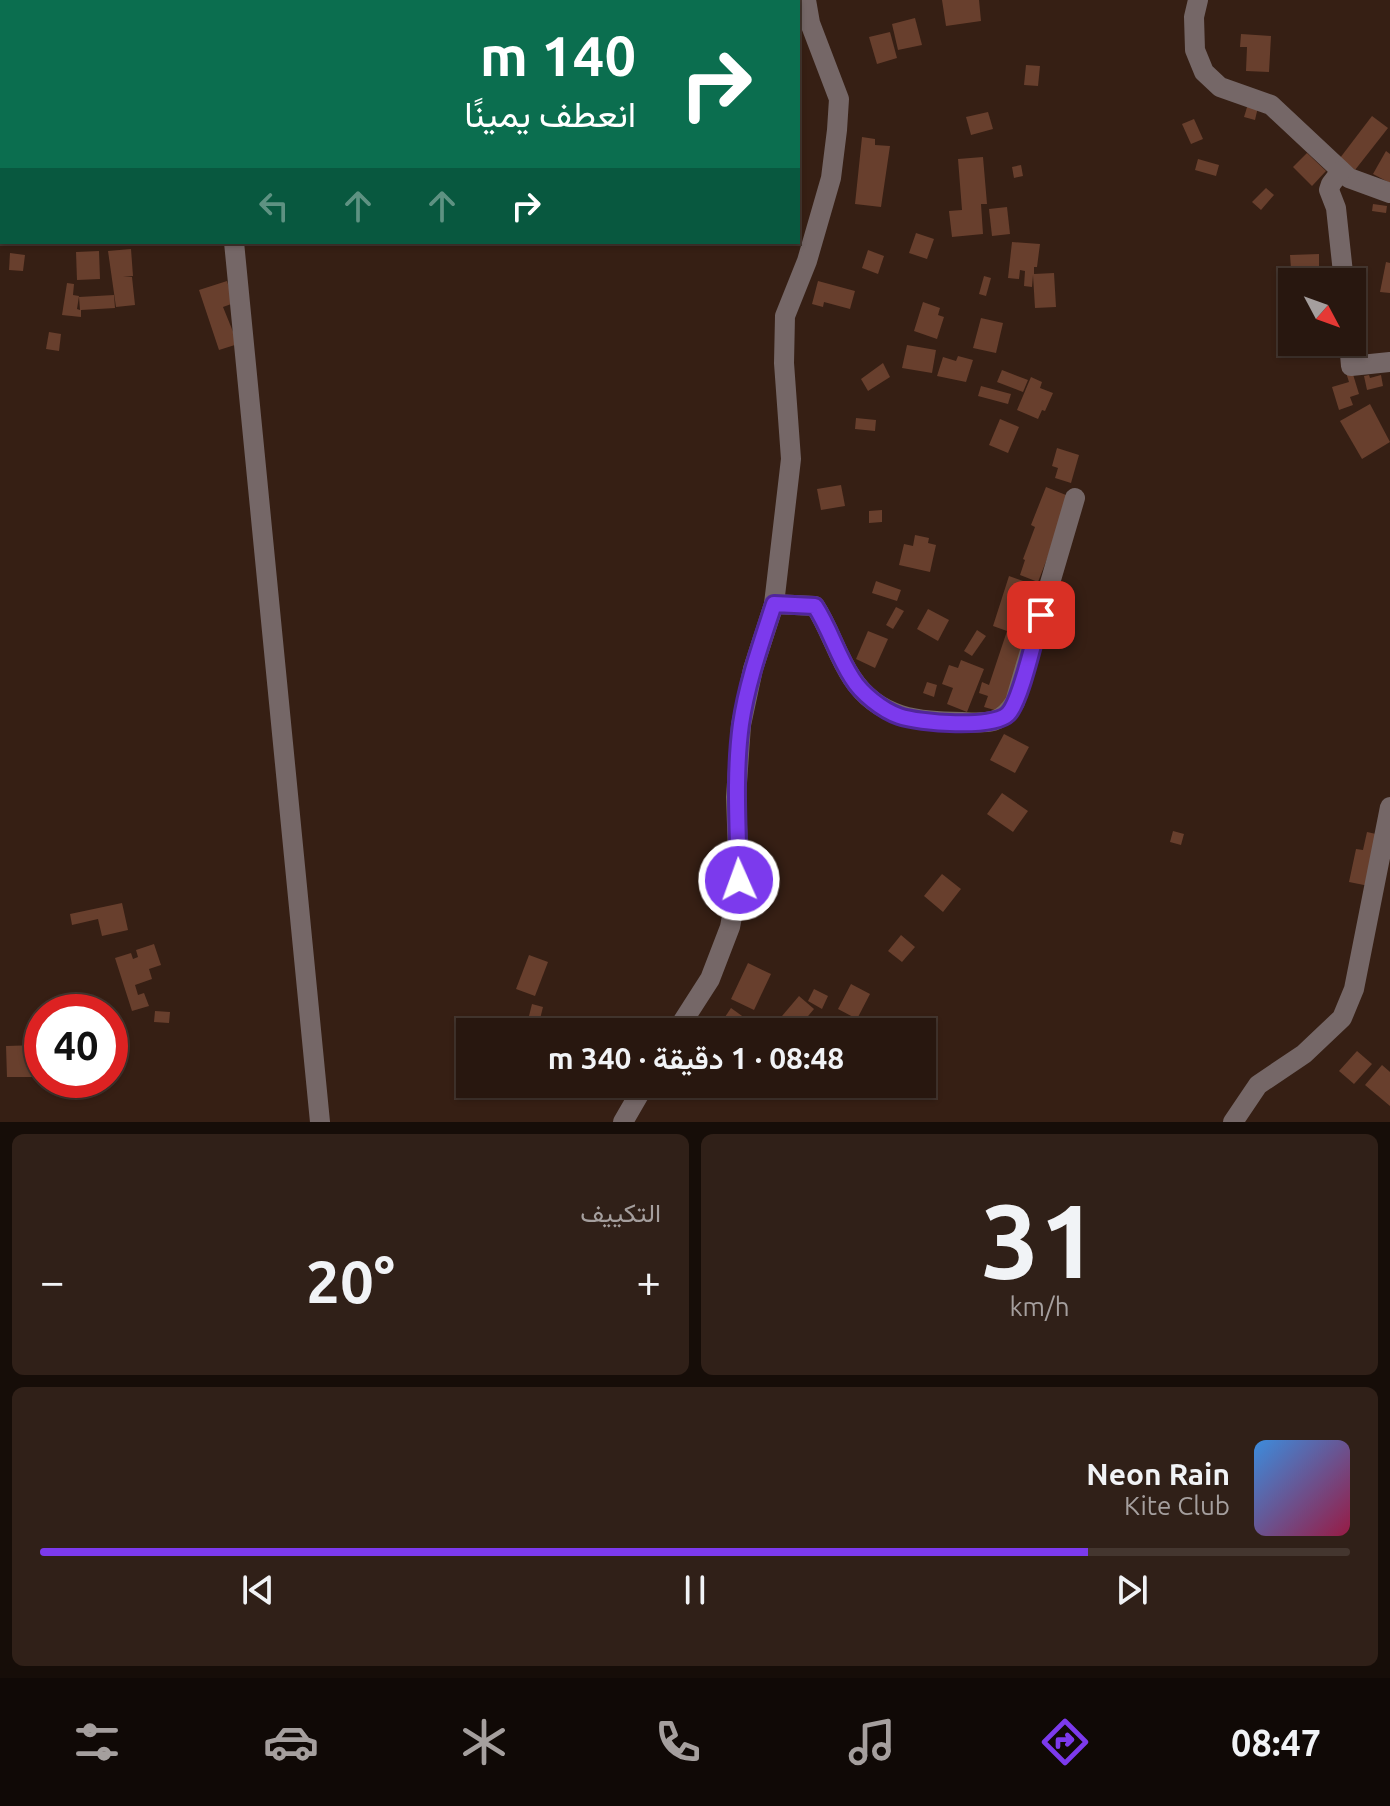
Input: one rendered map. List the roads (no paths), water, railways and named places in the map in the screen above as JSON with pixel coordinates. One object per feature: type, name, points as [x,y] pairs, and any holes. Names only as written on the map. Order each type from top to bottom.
[{"type":"street","points":[[685,1018],[710,979],[730,927],[739,880],[736,797],[741,725],[753,669],[774,604],[791,459],[784,363],[785,316],[807,261],[831,178],[839,99],[810,23],[806,0]]},
{"type":"street","points":[[1198,0],[1194,17],[1195,50],[1204,72],[1220,87],[1271,105],[1349,178],[1390,193]]},
{"type":"street","points":[[1341,171],[1329,190],[1336,208],[1342,268]]},
{"type":"street","points":[[234,244],[320,1122]]},
{"type":"street","points":[[1350,356],[1351,366],[1390,362]]},
{"type":"street","points":[[774,604],[815,606],[828,626],[852,678],[870,698],[896,715],[917,721],[988,723],[1007,716],[1015,702],[1075,498]]},
{"type":"street","points":[[1233,1122],[1258,1085],[1304,1054],[1342,1018],[1354,989],[1390,807]]},
{"type":"street","points":[[623,1122],[637,1098]]}]
